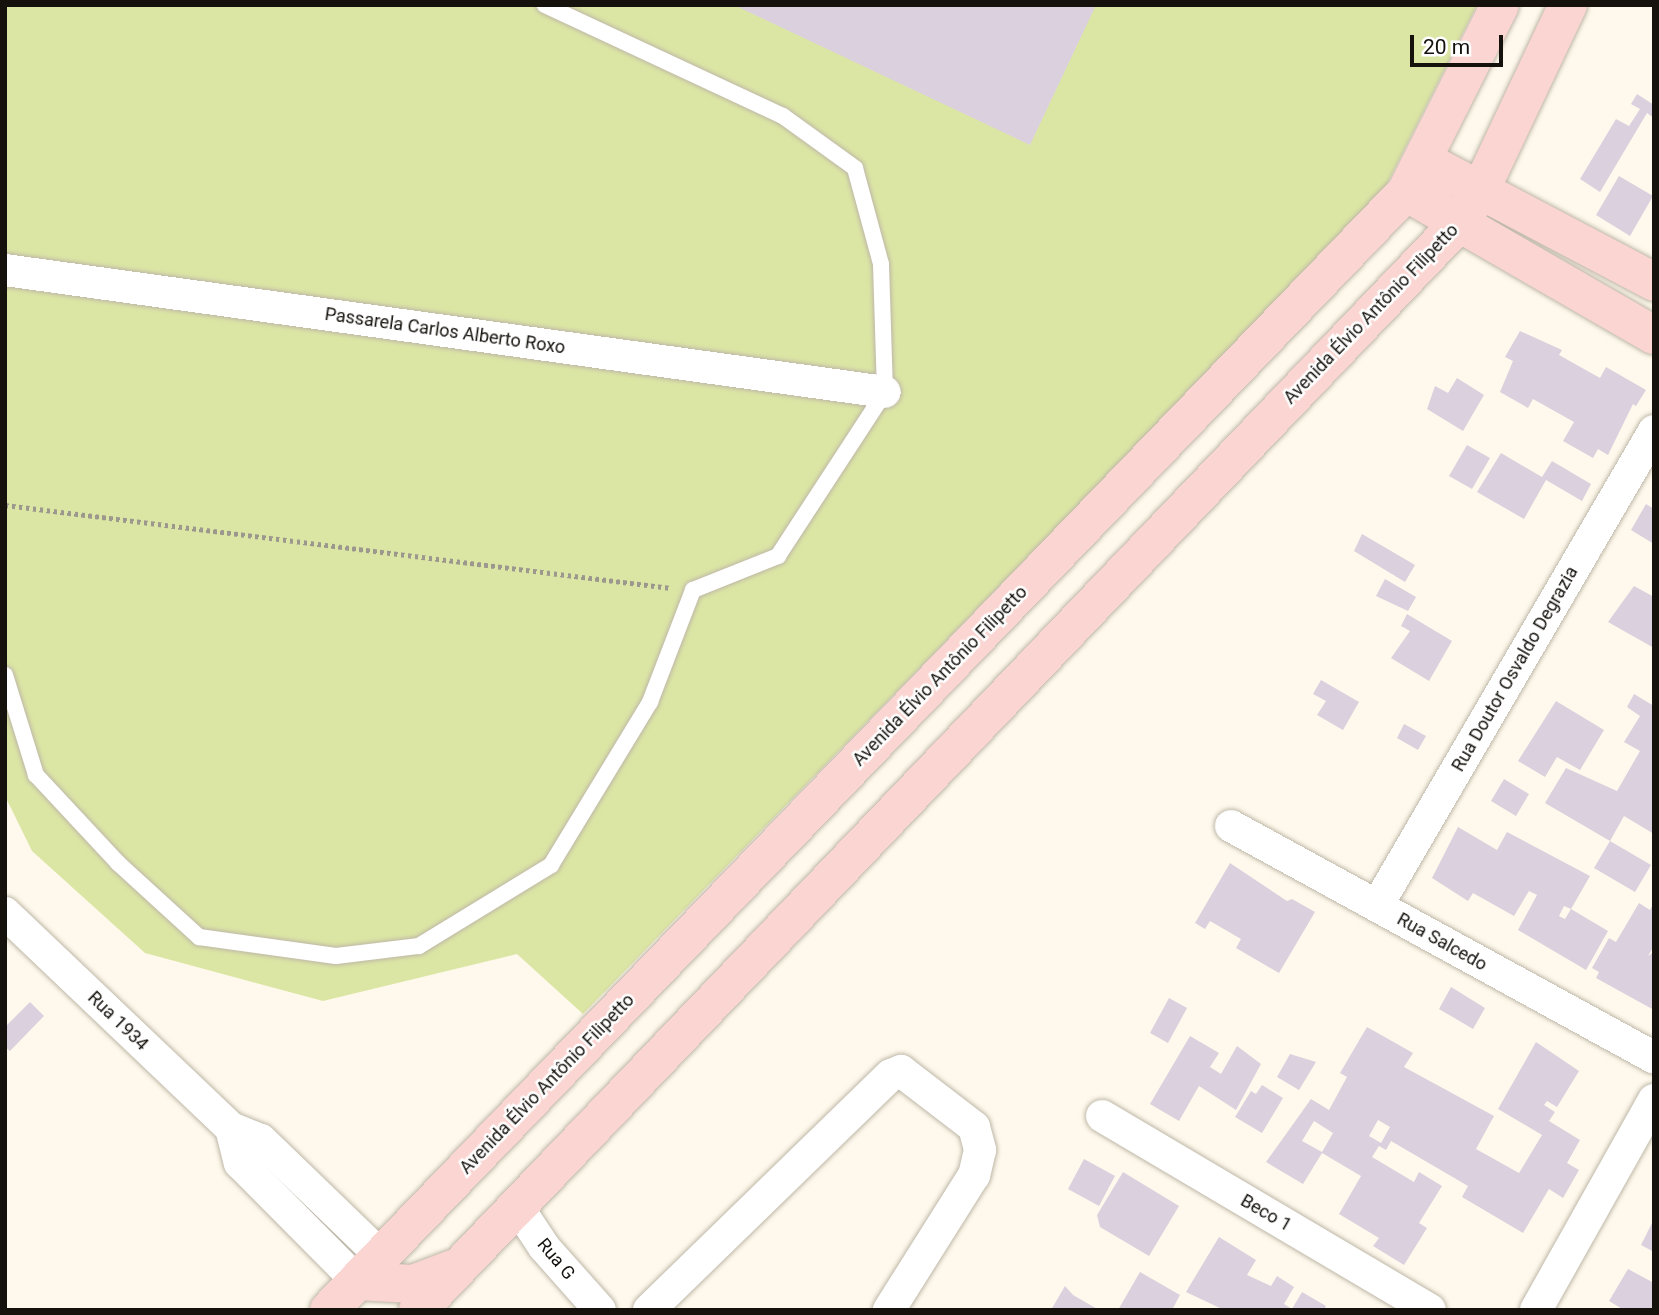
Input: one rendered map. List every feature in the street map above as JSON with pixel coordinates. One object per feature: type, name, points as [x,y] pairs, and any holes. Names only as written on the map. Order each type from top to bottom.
[{"type":"main road","name":"Avenida Élvio Antônio Filipetto","points":[[329,1310],[379,1283],[1415,176],[1500,5]]},
{"type":"main road","points":[[1548,5],[1549,49]]},
{"type":"main road","name":"Avenida Élvio Antônio Filipetto","points":[[418,1310],[1470,207],[1549,49],[1568,5]]},
{"type":"main road","points":[[1415,176],[1470,207],[1654,335]]},
{"type":"main road","points":[[1470,207],[1654,282]]},
{"type":"main road","points":[[379,1283],[435,1278],[461,1264]]},
{"type":"street","name":"Passarela Carlos Alberto Roxo","points":[[5,270],[885,391]]},
{"type":"street","name":"Rua Doutor Osvaldo Degrazia","points":[[1377,906],[1654,431]]},
{"type":"street","name":"Rua Salcedo","points":[[1231,826],[1654,1058]]},
{"type":"street","name":"Rua 1934","points":[[5,913],[231,1128],[240,1163],[379,1283]]},
{"type":"street","points":[[649,1310],[891,1075],[901,1071],[974,1127],[980,1150],[974,1175],[889,1310]]},
{"type":"street","points":[[1536,1310],[1654,1100]]},
{"type":"street","name":"Beco 1","points":[[1102,1116],[1430,1310]]},
{"type":"street","name":"Rua G","points":[[517,1206],[544,1247],[600,1310]]},
{"type":"lane","points":[[5,675],[36,775],[118,863],[199,937],[336,956],[419,946],[551,865],[650,702],[693,590],[778,556],[885,391],[881,264],[855,168],[783,116],[545,5]]},
{"type":"path","points":[[5,505],[693,590]]},
{"type":"green space","points":[[5,5],[1477,5],[1383,192],[583,1014],[517,954],[323,1001],[145,953],[32,851],[5,796]]},
{"type":"building","points":[[734,5],[1096,5],[1030,145]]},
{"type":"building","points":[[1637,94],[1654,105],[1654,118],[1647,113],[1600,192],[1580,179],[1616,119],[1629,126],[1640,109],[1631,104]]},
{"type":"building","points":[[1619,176],[1653,196],[1630,236],[1596,215]]},
{"type":"building","points":[[1520,331],[1562,350],[1559,355],[1600,378],[1606,367],[1646,390],[1636,406],[1633,404],[1608,455],[1598,449],[1593,458],[1563,441],[1574,422],[1533,399],[1528,408],[1500,392],[1513,361],[1505,357]]},
{"type":"building","points":[[1457,378],[1484,395],[1463,431],[1427,409],[1435,386],[1448,393]]},
{"type":"building","points":[[1467,445],[1490,458],[1472,489],[1449,476]]},
{"type":"building","points":[[1501,453],[1542,477],[1552,461],[1591,484],[1582,501],[1546,480],[1524,519],[1477,492]]},
{"type":"building","points":[[1646,504],[1654,509],[1654,544],[1631,530]]},
{"type":"building","points":[[1362,534],[1415,565],[1405,582],[1354,551]]},
{"type":"building","points":[[1385,579],[1416,597],[1408,611],[1376,596]]},
{"type":"building","points":[[1634,586],[1654,597],[1654,648],[1608,622]]},
{"type":"building","points":[[1407,614],[1452,641],[1429,681],[1391,658],[1410,631],[1401,626]]},
{"type":"building","points":[[1321,680],[1359,702],[1343,730],[1317,715],[1326,701],[1313,694]]},
{"type":"building","points":[[1634,694],[1654,706],[1654,834],[1624,816],[1610,841],[1545,803],[1566,768],[1617,791],[1640,751],[1624,742],[1640,716],[1627,707]]},
{"type":"building","points":[[1556,701],[1604,730],[1580,770],[1557,757],[1545,777],[1518,761]]},
{"type":"building","points":[[1404,724],[1426,736],[1418,750],[1397,738]]},
{"type":"building","points":[[1504,779],[1529,794],[1516,816],[1491,801]]},
{"type":"building","points":[[1458,827],[1497,850],[1507,832],[1590,876],[1571,909],[1608,931],[1586,970],[1518,930],[1537,895],[1529,891],[1514,916],[1473,893],[1468,901],[1432,878]],"holes":[[[1564,906],[1571,909],[1565,919],[1559,916]]]},
{"type":"building","points":[[1610,841],[1651,865],[1635,892],[1594,868]]},
{"type":"building","points":[[1230,863],[1287,901],[1292,899],[1315,912],[1279,973],[1236,948],[1241,939],[1210,921],[1205,929],[1195,923]]},
{"type":"building","points":[[1639,903],[1650,910],[1654,903],[1654,946],[1648,956],[1654,952],[1654,1010],[1596,978],[1599,972],[1592,968],[1609,938],[1616,942]]},
{"type":"building","points":[[1451,987],[1485,1008],[1473,1029],[1439,1009]]},
{"type":"building","points":[[1169,998],[1187,1008],[1168,1043],[1150,1033]]},
{"type":"building","points":[[30,1002],[44,1016],[10,1051],[5,1047],[5,1027]]},
{"type":"building","points":[[1367,1027],[1413,1053],[1404,1067],[1494,1116],[1476,1149],[1519,1173],[1542,1135],[1498,1109],[1536,1042],[1579,1071],[1557,1107],[1547,1101],[1544,1105],[1555,1112],[1549,1121],[1580,1140],[1567,1163],[1579,1170],[1563,1198],[1549,1189],[1523,1233],[1462,1197],[1468,1186],[1391,1141],[1386,1150],[1379,1146],[1372,1157],[1414,1182],[1419,1172],[1442,1186],[1419,1223],[1427,1228],[1404,1265],[1373,1246],[1379,1238],[1339,1214],[1361,1176],[1322,1153],[1303,1184],[1266,1162],[1311,1099],[1329,1110],[1347,1077],[1340,1073]],"holes":[[[1378,1120],[1390,1127],[1381,1143],[1369,1136]],[[1314,1121],[1333,1133],[1322,1152],[1302,1141]]]},
{"type":"building","points":[[1190,1036],[1219,1053],[1210,1067],[1221,1074],[1237,1046],[1261,1064],[1236,1110],[1199,1086],[1179,1121],[1150,1104]]},
{"type":"building","points":[[1290,1054],[1316,1062],[1299,1090],[1277,1077]]},
{"type":"building","points":[[1262,1085],[1283,1098],[1262,1133],[1235,1117],[1251,1091],[1256,1094]]},
{"type":"building","points":[[1084,1159],[1115,1176],[1099,1206],[1068,1189]]},
{"type":"building","points":[[1123,1172],[1179,1206],[1149,1256],[1100,1227],[1097,1215]]},
{"type":"building","points":[[1654,1219],[1654,1252],[1641,1245]]},
{"type":"building","points":[[1219,1237],[1256,1260],[1247,1275],[1271,1286],[1277,1276],[1294,1287],[1284,1304],[1292,1309],[1302,1292],[1326,1306],[1324,1310],[1224,1310],[1186,1292]]},
{"type":"building","points":[[1628,1269],[1654,1283],[1654,1310],[1624,1310],[1609,1301]]},
{"type":"building","points":[[1140,1272],[1180,1295],[1172,1310],[1118,1310]]},
{"type":"building","points":[[1065,1286],[1073,1295],[1099,1310],[1051,1310]]}]
